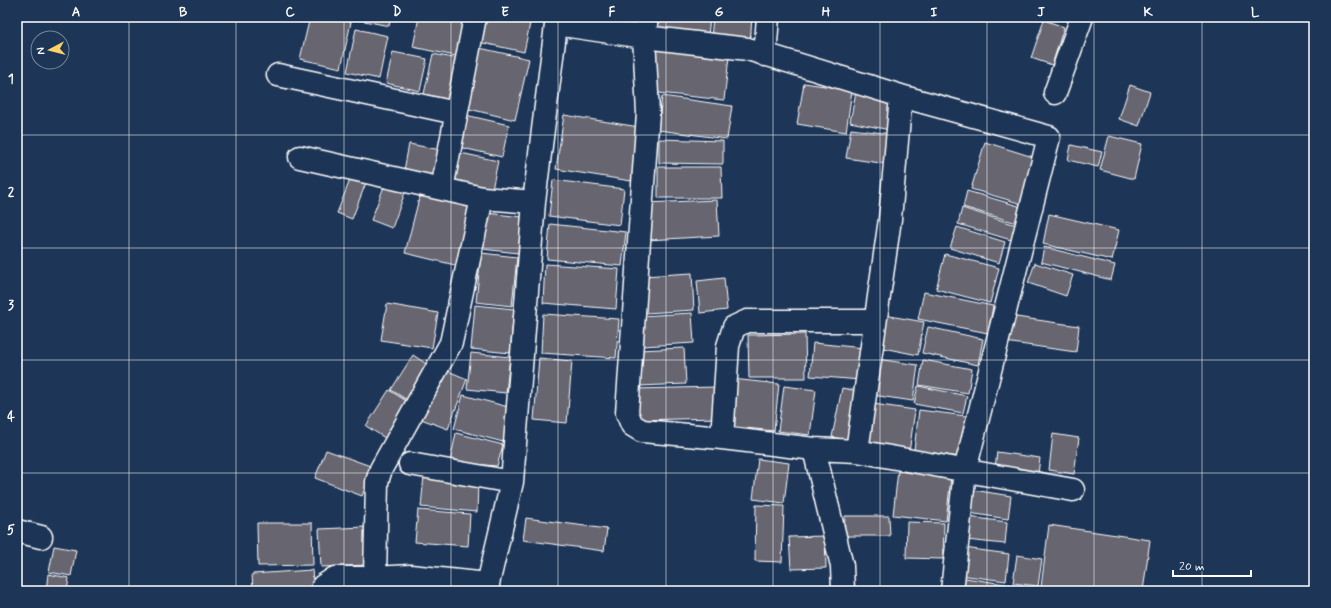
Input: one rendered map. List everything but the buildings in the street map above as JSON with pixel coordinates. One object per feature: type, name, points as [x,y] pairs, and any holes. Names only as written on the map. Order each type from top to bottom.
[{"type":"street","points":[[442,189],[476,17]]},
{"type":"street","points":[[765,55],[768,17]]},
{"type":"street","points":[[1055,94],[1082,17]]},
{"type":"street","points":[[322,591],[323,586],[335,578],[375,578],[411,584],[488,588],[512,482],[534,202],[556,20],[646,27],[748,49],[901,96],[1049,137],[965,470],[952,591]]},
{"type":"street","points":[[646,27],[648,113],[627,413],[632,425],[642,431],[722,438],[814,449],[857,451],[1073,490]]},
{"type":"street","points":[[278,75],[456,113]]},
{"type":"street","points":[[857,451],[890,219],[901,96]]},
{"type":"street","points":[[300,156],[482,198],[534,202]]},
{"type":"street","points":[[375,578],[377,482],[381,468],[451,344],[482,198]]},
{"type":"street","points":[[722,438],[728,346],[734,328],[747,321],[875,322]]},
{"type":"street","points":[[814,449],[842,566],[843,591]]},
{"type":"street","points":[[410,464],[512,482]]},
{"type":"street","points":[[17,531],[41,538]]}]
